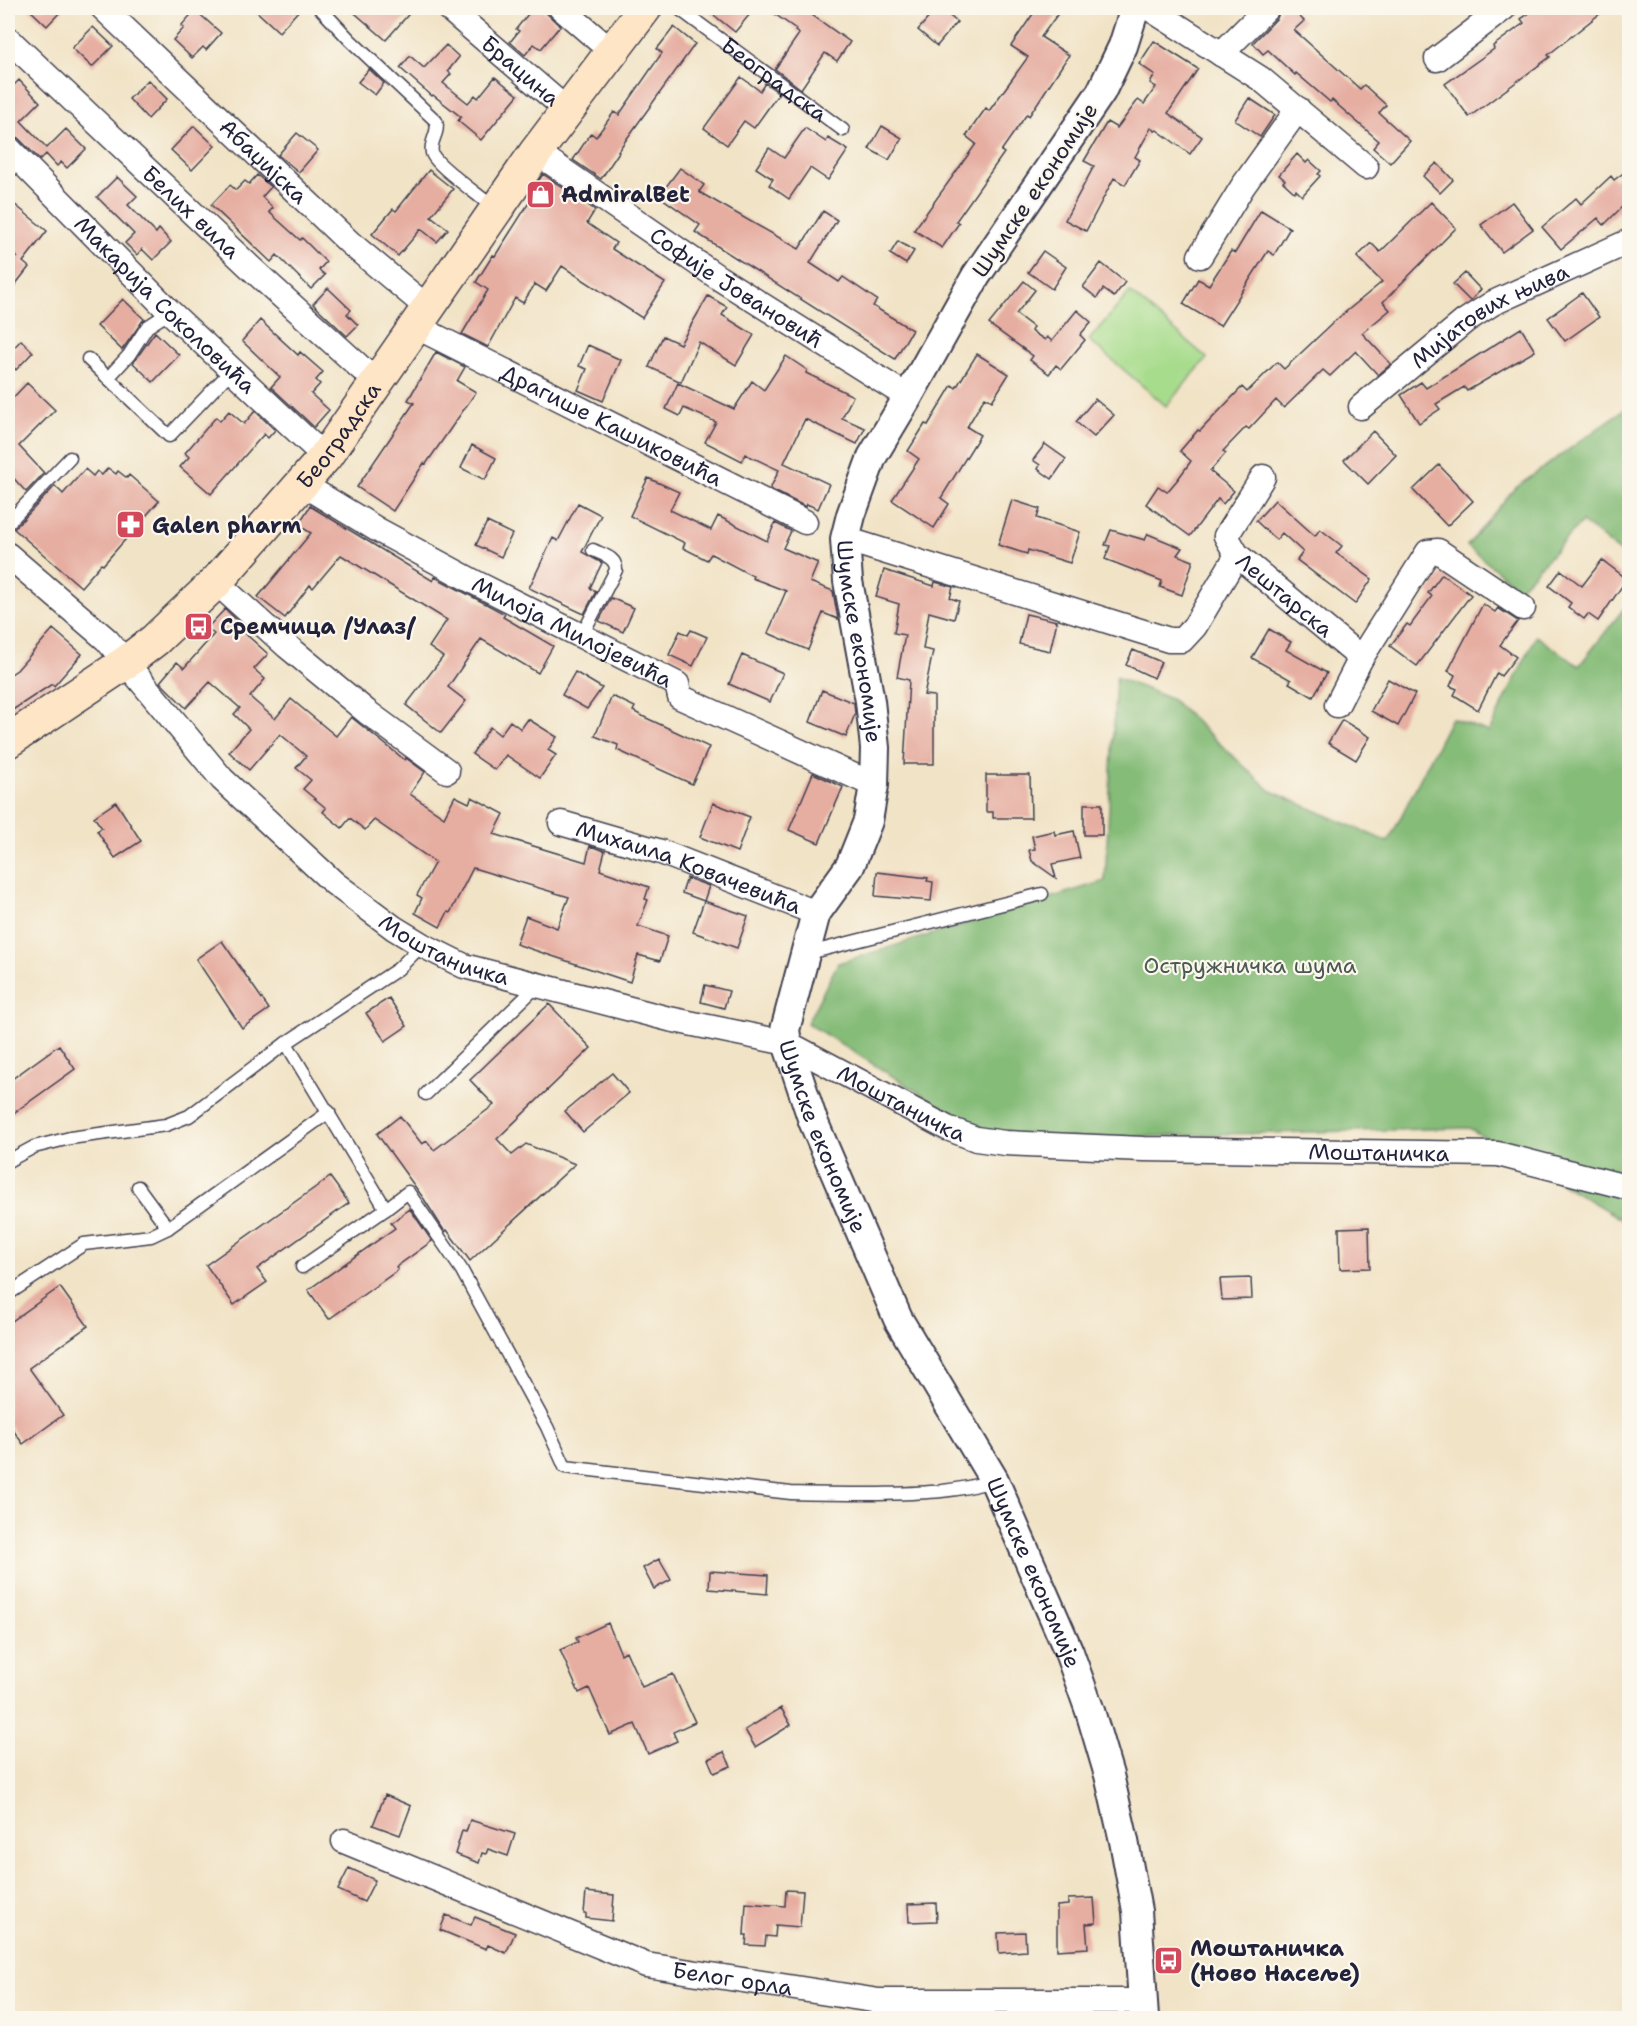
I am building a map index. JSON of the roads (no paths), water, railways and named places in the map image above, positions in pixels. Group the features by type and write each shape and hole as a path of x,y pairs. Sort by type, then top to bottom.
{"main road":[{"name":"Београдска","path":"8,741 125,663 164,632 216,582 325,458 536,152 645,8"}],"street":[{"name":"Абаџијска","path":"103,8 350,243 423,318"},
{"name":"Брацина","path":"448,8 567,110"},
{"path":"561,8 611,51"},
{"name":"Шумске економије","path":"1136,8 1123,46 1101,92 976,276 872,457 851,514 845,539 848,581 870,701 875,748 874,784 868,821 850,866 816,913 785,1030 787,1043 813,1121 898,1319 994,1480 1069,1652 1109,1775 1124,1841 1137,1911 1144,2010"},
{"path":"1149,8 1261,80 1366,167"},
{"path":"1221,54 1267,8"},
{"path":"1437,59 1503,8"},
{"name":"Белих вила","path":"8,39 252,269 378,382"},
{"path":"1200,256 1243,186 1298,109"},
{"name":"Макарија Соколовића","path":"8,148 170,312 325,458"},
{"name":"Софије Јовановић","path":"536,152 719,278 908,397"},
{"name":"Мијатових њива","path":"1361,407 1465,321 1493,303 1629,241"},
{"name":"Драгише Кашиковића","path":"423,318 805,522"},
{"path":"1237,555 1226,536 1263,477"},
{"name":"Милоја Милојевића","path":"302,484 378,530 466,578 677,684 680,697 874,784"},
{"name":"Лештарска","path":"845,539 1169,640 1182,640 1195,626 1237,555 1361,658"},
{"path":"1337,705 1361,658 1428,552 1438,550 1522,608"},
{"name":"Моштаничка","path":"8,555 107,640 222,779 334,883 394,928 464,966 669,1019 787,1043 947,1128 976,1139 1005,1143 1143,1149 1498,1154 1629,1188"},
{"path":"216,582 367,712 447,771"},
{"name":"Михаила Ковачевића","path":"561,823 662,852 816,913"},
{"name":"Белог орла","path":"344,1840 646,1965 879,2001 1144,2010"}],"lane":[{"path":"320,8 350,40 436,121 437,130 431,151 435,160 497,211"},
{"name":"Београдска","path":"678,8 843,130"},
{"path":"108,378 129,355 147,327 170,312"},
{"path":"88,359 169,436 231,371"},
{"path":"8,523 70,458"},
{"path":"582,635 616,570 613,560 593,550"},
{"path":"804,955 1042,894"},
{"path":"8,1161 34,1147 70,1138 166,1125 189,1116 286,1043 398,969 422,945"},
{"path":"426,1094 538,985"},
{"path":"286,1043 386,1209"},
{"path":"8,1294 84,1244 151,1236 168,1228 329,1112"},
{"path":"138,1187 168,1228"},
{"path":"302,1267 408,1192 461,1269 547,1427 565,1467 791,1493 820,1494 940,1492 960,1490 994,1480"}],"place":[{"name":"AdmiralBet","path":"540,194"},
{"name":"Galen pharm","path":"131,525"},
{"name":"Сремчица /Улаз/","path":"199,626"},
{"name":"Моштаничка (Ново Насеље)","path":"1169,1961"}],"park label":[{"name":"Остружничка шума","path":"1250,965"}]}
